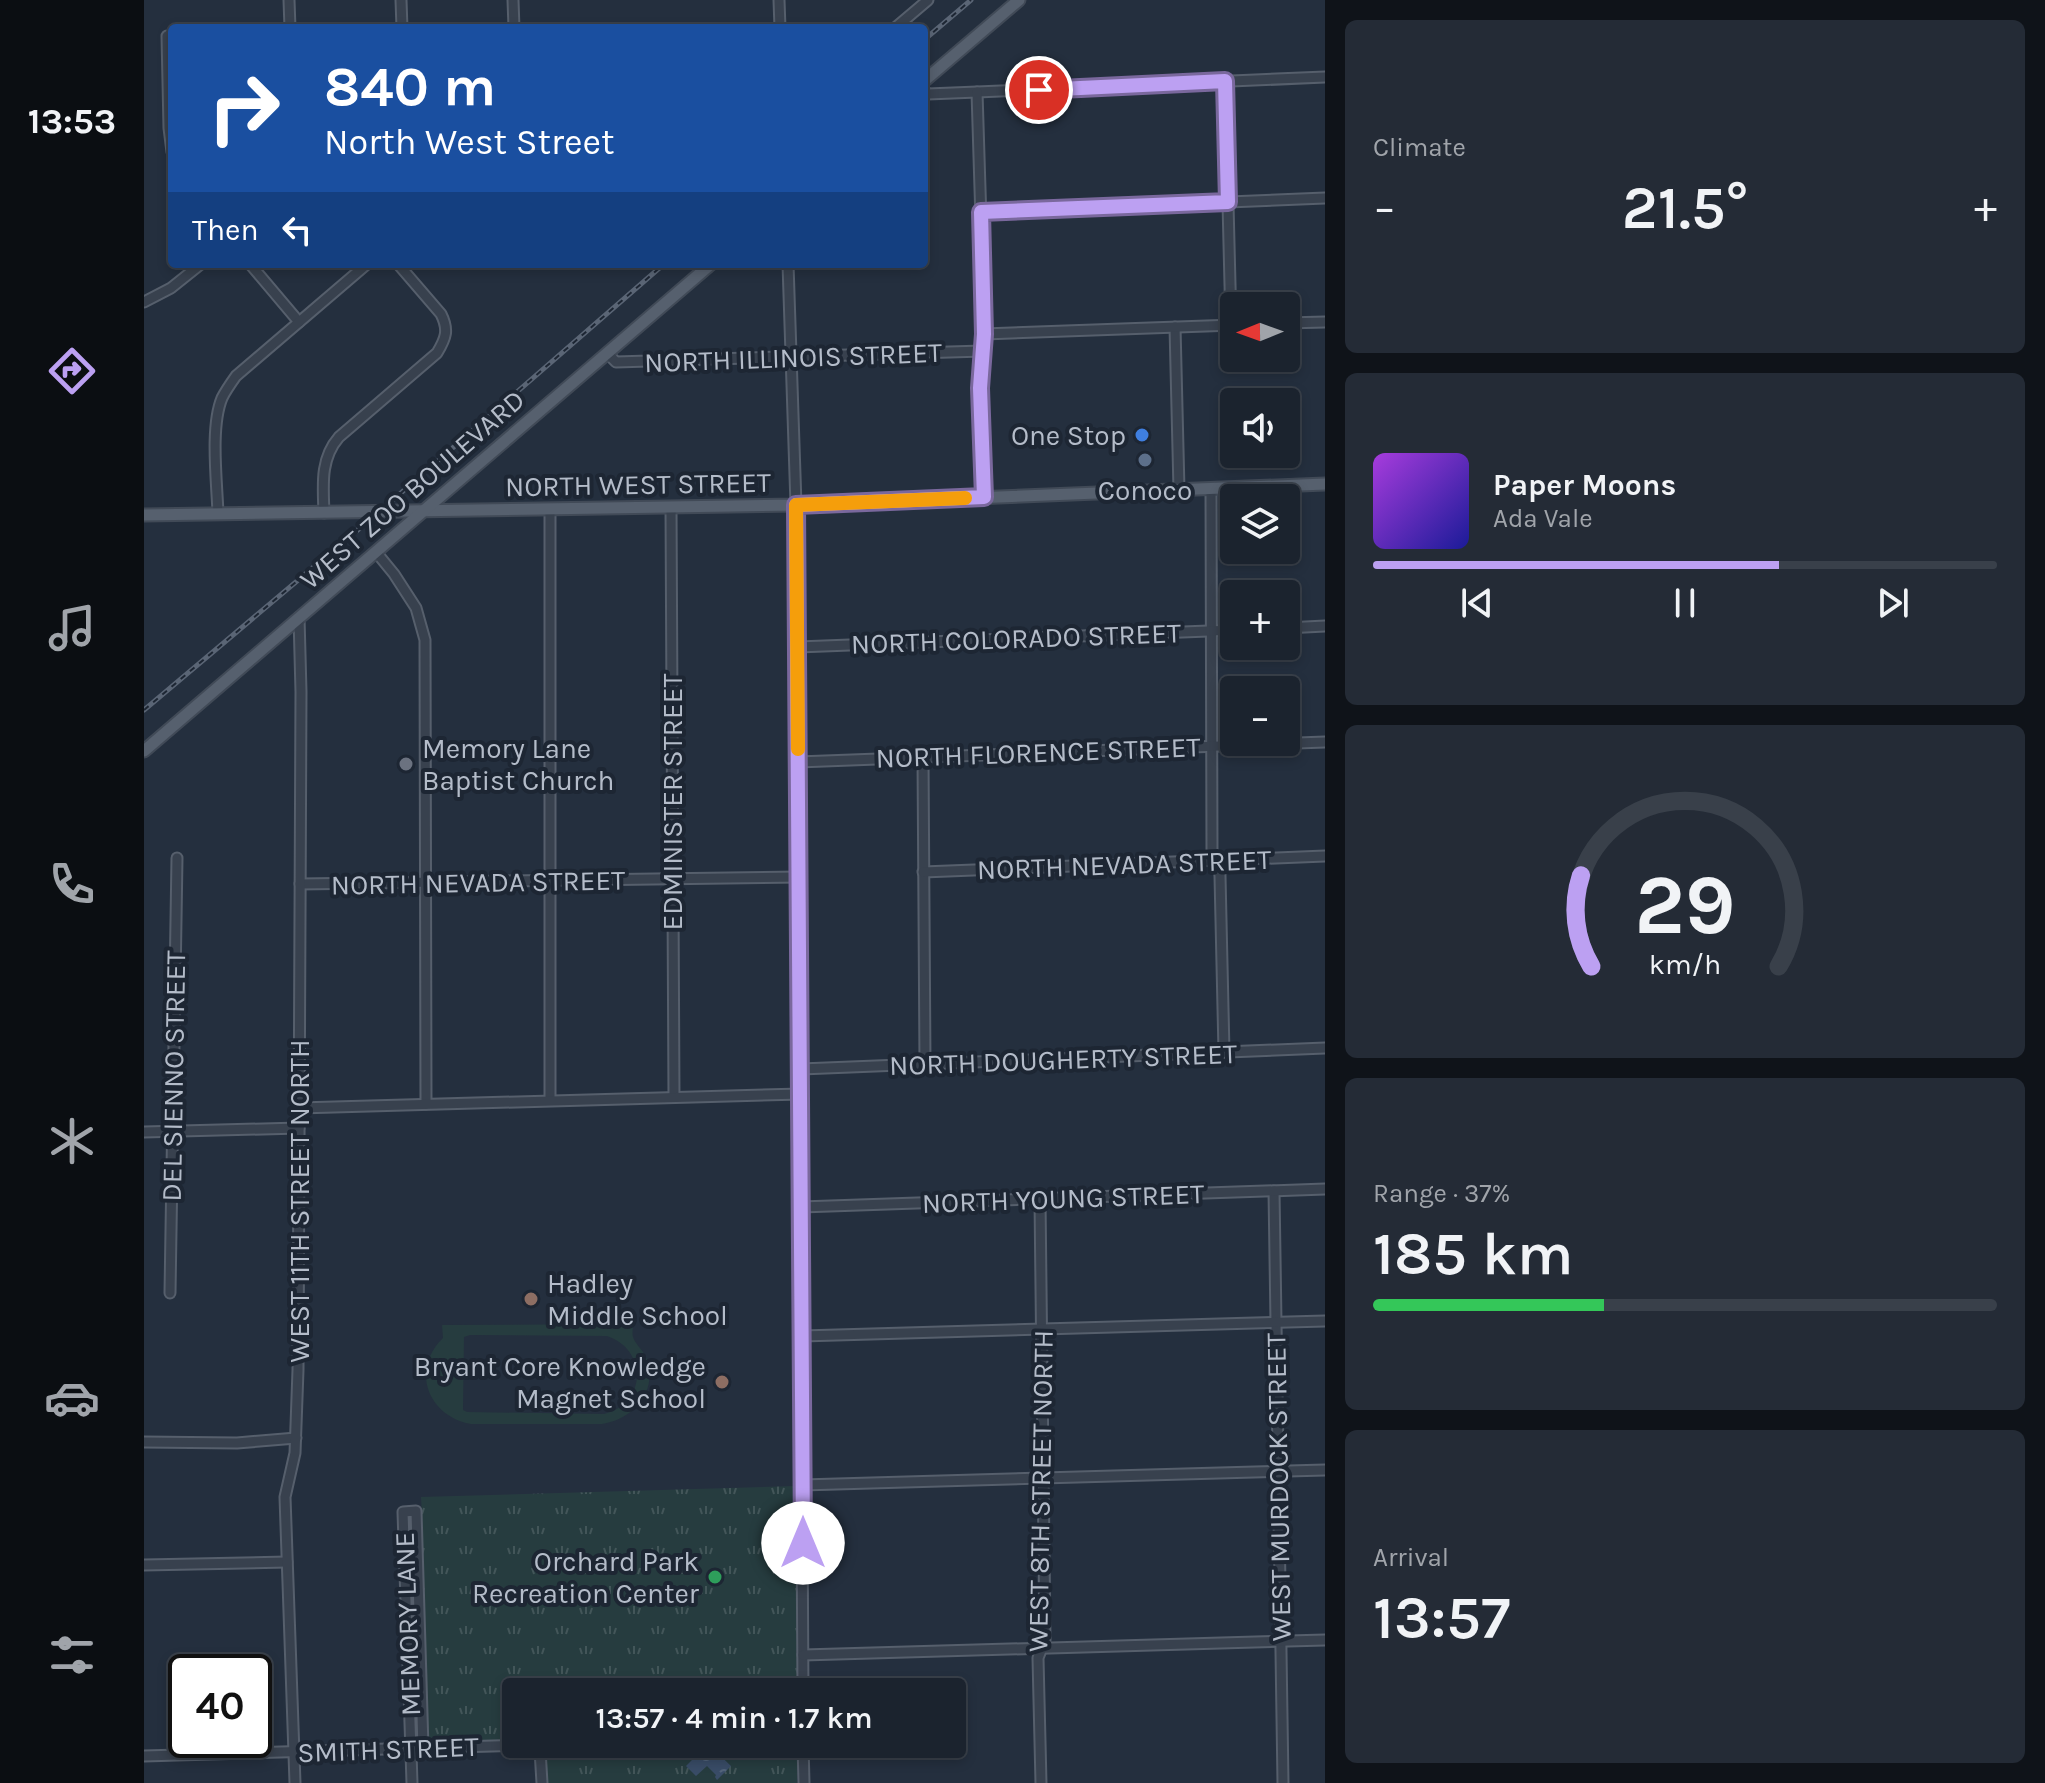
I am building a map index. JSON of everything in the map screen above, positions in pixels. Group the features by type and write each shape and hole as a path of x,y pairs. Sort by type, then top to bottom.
{"main road":[{"path":"928,78 1019,0"},
{"name":"WEST ZOO BOULEVARD","path":"144,751 706,268"},
{"name":"NORTH WEST STREET","path":"144,515 796,505 1325,484"}],"street":[{"path":"289,0 290,24"},
{"path":"401,0 402,24"},
{"path":"513,0 514,24"},
{"path":"779,0 780,24"},
{"path":"900,24 928,0"},
{"path":"167,36 168,82"},
{"path":"928,94 1325,77"},
{"path":"1225,81 1231,292"},
{"path":"977,92 984,334 980,388 984,497"},
{"path":"981,212 1325,198"},
{"path":"144,302 171,288 196,268"},
{"path":"253,268 299,322"},
{"path":"218,514 216,439 221,401 236,376 362,268"},
{"path":"324,513 324,469 331,447 437,353 445,341 446,323 441,314 401,268"},
{"path":"788,268 798,647 803,1678"},
{"path":"1300,323 1325,322"},
{"path":"984,334 1220,325"},
{"path":"1175,327 1179,490"},
{"name":"NORTH ILLINOIS STREET","path":"607,353 616,362 983,351"},
{"path":"1211,489 1212,850 1220,876 1224,1052"},
{"name":"EDMINISTER STREET","path":"671,507 674,1097"},
{"path":"550,509 550,1100"},
{"path":"376,552 416,608 425,640 426,1104"},
{"name":"WEST 11TH STREET NORTH","path":"295,1783 285,1497 295,1453 298,1370 299,617"},
{"path":"1300,627 1325,626"},
{"name":"NORTH COLORADO STREET","path":"798,647 1220,631"},
{"name":"NORTH FLORENCE STREET","path":"798,762 1325,742"},
{"path":"923,757 925,1064"},
{"name":"NORTH NEVADA STREET","path":"923,872 1325,856"},
{"name":"DEL SIENNO STREET","path":"170,1293 177,858"},
{"name":"NORTH NEVADA STREET","path":"300,884 799,877"},
{"name":"NORTH DOUGHERTY STREET","path":"801,1069 1325,1048"},
{"path":"299,1108 801,1094"},
{"path":"144,1132 299,1128"},
{"name":"NORTH YOUNG STREET","path":"801,1207 1325,1189"},
{"name":"WEST MURDOCK STREET","path":"1274,1191 1283,1783"},
{"name":"WEST 8TH STREET NORTH","path":"1040,1199 1045,1640 1038,1658 1041,1783"},
{"path":"802,1336 1325,1321"},
{"path":"144,1442 237,1443 296,1438"},
{"path":"802,1485 1325,1470"},
{"name":"MEMORY LANE","path":"412,1783 403,1512 416,1511 423,1748"},
{"path":"144,1565 287,1562"},
{"path":"803,1655 1325,1640"},
{"name":"SMITH STREET","path":"144,1756 528,1745 537,1747 541,1753 542,1783"},
{"path":"803,1758 804,1783"}],"green space":[{"path":"633,1324 633,1337 647,1359 649,1382 646,1393 633,1410 602,1424 471,1424 456,1419 435,1402 428,1390 426,1377 427,1364 443,1338 442,1325","holes":["607,1336 630,1353 637,1376 635,1388 618,1408 604,1414 463,1410 464,1337"]},
{"path":"796,1486 797,1678 502,1678 502,1741 433,1743 428,1740 419,1523 421,1497"},
{"path":"546,1758 797,1758 797,1783 547,1783"}],"water":[{"path":"694,1758 723,1758 731,1766 717,1780 707,1766 696,1776 686,1766"}],"railway":[{"path":"928,37 971,0"},
{"path":"144,710 379,512 659,268"}],"slow traffic":[{"path":"798,749 796,505 965,498"}],"place":[{"name":"One Stop","path":"1142,435"},
{"name":"Conoco","path":"1145,460"},
{"name":"Memory Lane Baptist Church","path":"406,764"},
{"name":"Hadley Middle School","path":"531,1299"},
{"name":"Bryant Core Knowledge Magnet School","path":"722,1382"},
{"name":"Orchard Park Recreation Center","path":"715,1577"}],"route":[{"path":"803,1543 796,505 984,497 980,388 984,334 981,212 1228,202 1225,81 1039,90"}]}
